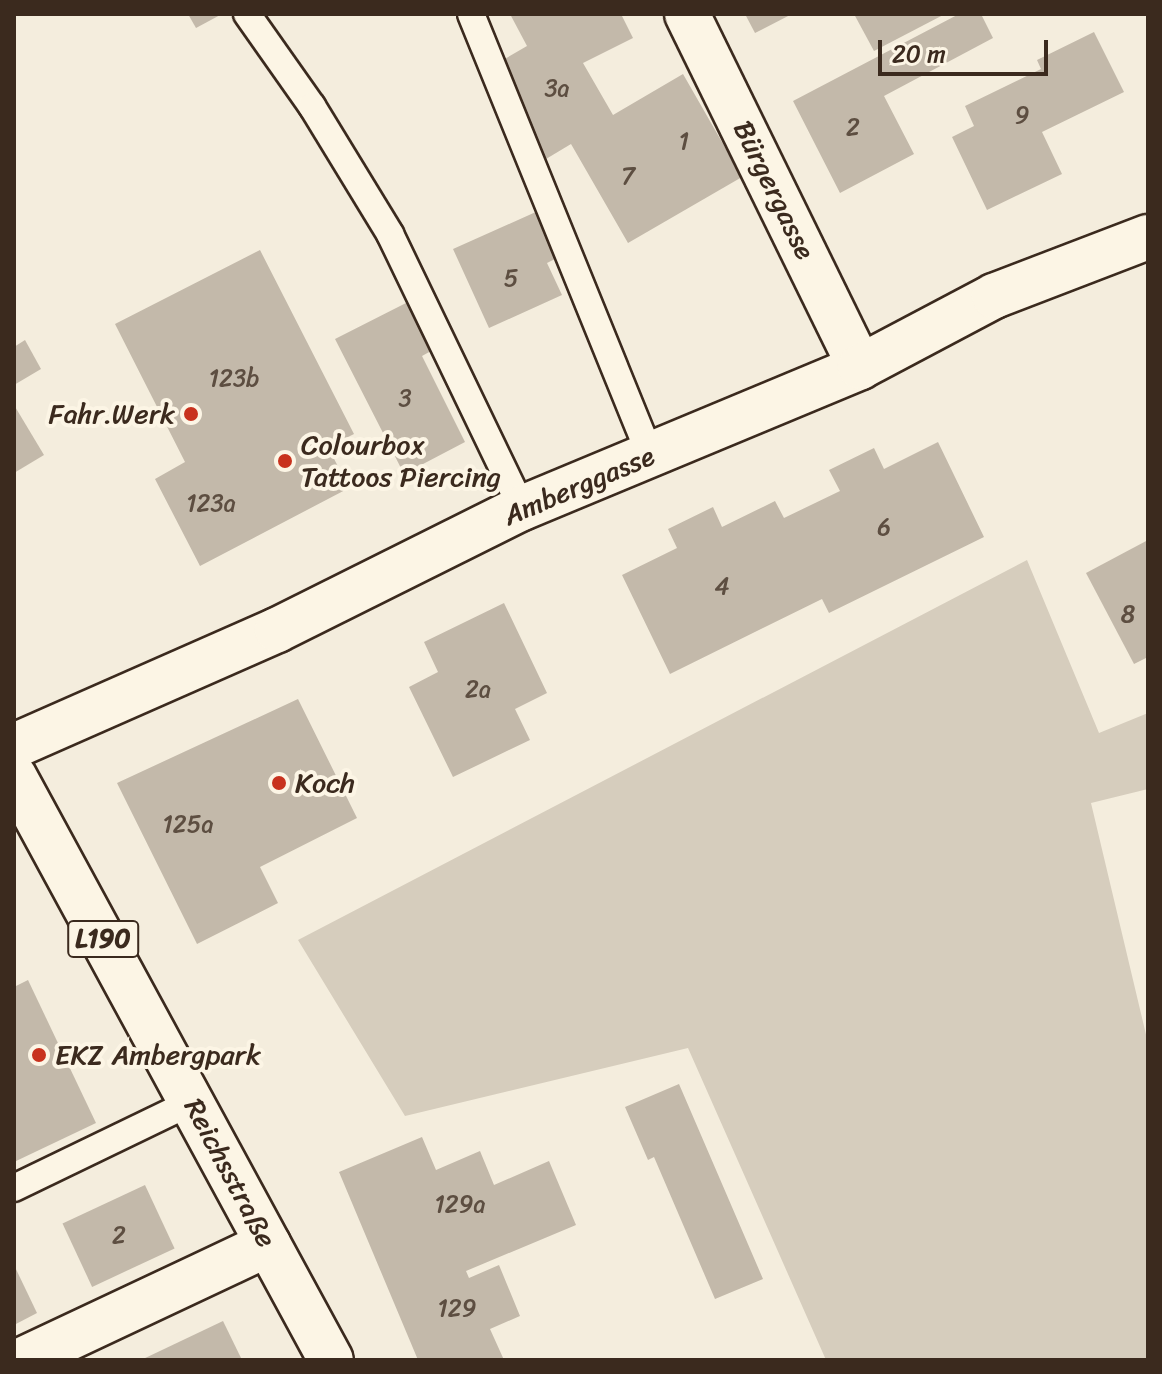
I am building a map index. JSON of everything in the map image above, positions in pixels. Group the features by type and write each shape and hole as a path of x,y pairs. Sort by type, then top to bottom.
{"street":[{"name":"Bürgergasse","path":"687,14 860,367"},
{"name":"Amberggasse","path":"14,746 277,630 522,508 860,367 994,296 1148,237"},
{"name":"Reichsstraße","path":"14,776 331,1360"},
{"path":"22,1360 268,1244"}],"lane":[{"path":"247,14 312,106 390,234 522,508"},
{"path":"471,14 650,454"},
{"path":"14,1188 192,1102"}],"shaded area":[{"path":"1027,560 1099,733 1148,713 1148,789 1091,803 1148,1043 1148,1360 826,1360 688,1048 405,1116 298,940"}],"building":[{"path":"188,14 222,14 196,28"},
{"path":"510,14 621,14 633,38 583,63 613,115 683,74 742,177 628,243 571,144 546,159 503,60 527,46"},
{"path":"745,14 792,14 755,33"},
{"path":"854,14 945,14 874,51"},
{"path":"959,14 981,14 993,38 884,96 914,154 840,193 793,101"},
{"path":"1094,32 1124,92 1042,132 1062,174 987,210 952,137 974,126 965,106 1041,69 1037,60"},
{"path":"538,211 559,257 547,263 562,295 489,328 453,249"},
{"path":"260,250 354,434 328,447 349,488 200,566 155,479 185,462 115,324"},
{"path":"406,303 431,351 422,356 465,442 404,474 335,339"},
{"path":"25,340 41,369 14,385 14,347"},
{"path":"14,405 44,455 14,473"},
{"path":"938,442 984,537 829,613 822,599 670,674 622,575 677,548 668,529 713,507 722,527 775,501 784,518 840,491 829,470 874,448 884,469"},
{"path":"1148,540 1148,657 1134,664 1086,573"},
{"path":"504,603 547,693 515,709 530,740 453,777 409,687 438,672 424,642"},
{"path":"298,699 357,818 260,867 278,903 197,944 117,783"},
{"name":"EKZ Ambergpark","path":"28,980 96,1123 14,1162 14,987"},
{"path":"679,1084 763,1279 715,1299 654,1157 648,1160 625,1107"},
{"path":"422,1137 436,1170 480,1151 494,1185 549,1161 576,1225 466,1271 469,1278 499,1265 520,1316 490,1329 504,1360 418,1360 339,1172"},
{"path":"145,1185 175,1248 92,1287 63,1223"},
{"path":"14,1265 37,1313 14,1325"},
{"path":"223,1321 242,1360 141,1360"}],"place":[{"name":"Fahr.Werk","path":"191,414"},
{"name":"Colourbox Tattoos Piercing","path":"285,461"},
{"name":"Koch","path":"279,783"},
{"name":"EKZ Ambergpark","path":"39,1055"}]}
